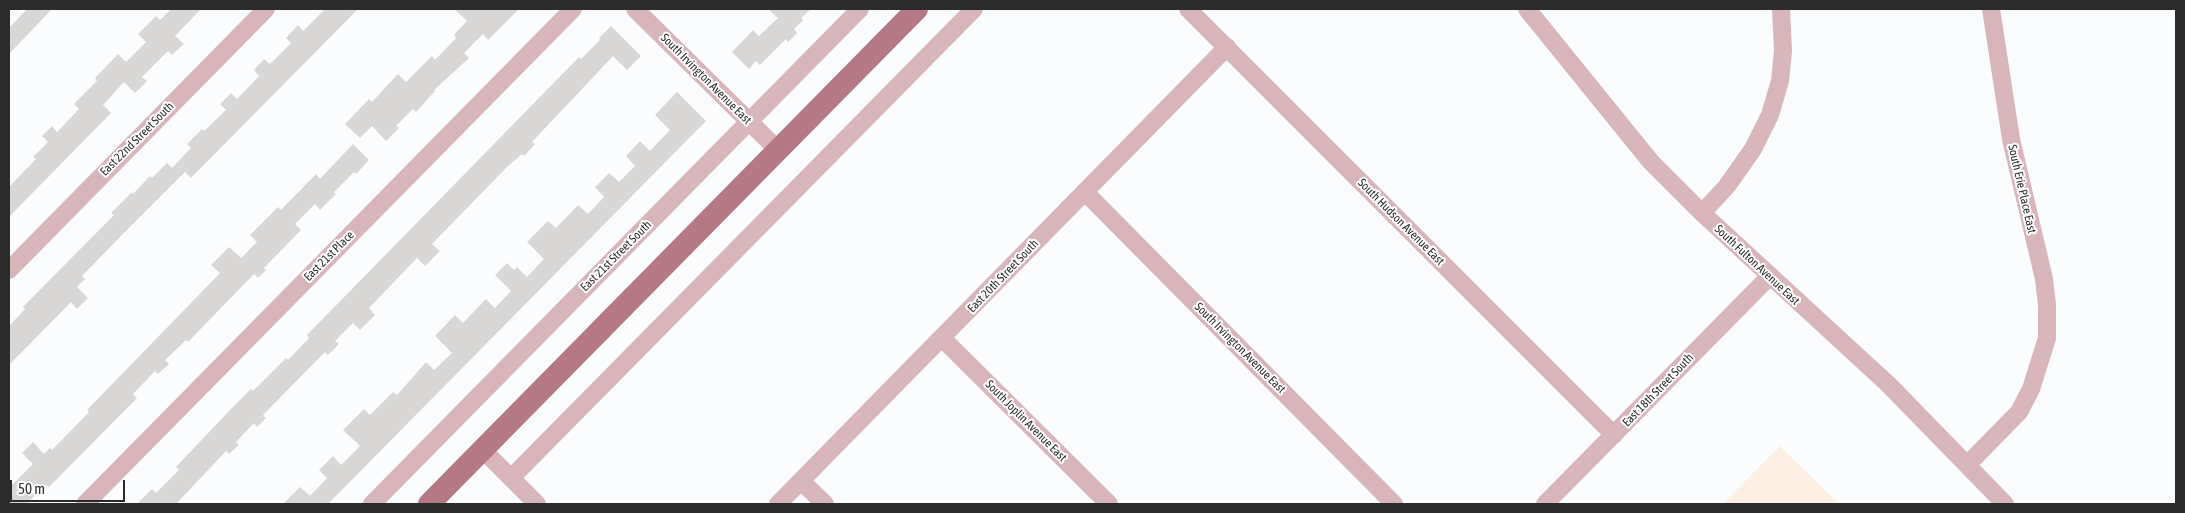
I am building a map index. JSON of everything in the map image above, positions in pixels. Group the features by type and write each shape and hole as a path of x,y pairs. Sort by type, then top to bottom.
{"main road":[{"path":"429,504 917,9"}],"street":[{"name":"East 22nd Street South","path":"9,270 266,9"},
{"name":"East 21st Place","path":"85,504 573,9"},
{"name":"South Irvington Avenue East","path":"635,9 778,150"},
{"name":"East 21st Street South","path":"372,504 860,9"},
{"path":"511,478 974,9"},
{"name":"South Hudson Avenue East","path":"1188,9 1614,435"},
{"name":"South Fulton Avenue East","path":"1527,9 1651,162 1702,213 1889,385 2005,504"},
{"path":"1702,213 1727,186 1753,149 1770,115 1780,81 1783,50 1781,9"},
{"name":"South Erie Place East","path":"1967,464 2020,412 2038,369 2047,338 2045,288 2011,139 1991,9"},
{"name":"East 20th Street South","path":"778,504 1227,48"},
{"name":"South Irvington Avenue East","path":"1085,192 1394,504"},
{"name":"East 18th Street South","path":"1545,504 1770,276"},
{"name":"South Joplin Avenue East","path":"942,338 1109,504"},
{"path":"483,450 537,504"},
{"path":"801,481 825,504"}],"shaded area":[{"path":"1780,446 1839,504 1723,504"}],"building":[{"path":"27,9 52,9 9,54 9,28"},
{"path":"171,9 201,9 175,36 184,44 172,55 168,51 142,77 147,81 135,93 124,82 103,105 111,113 9,217 9,187 36,159 33,157 48,142 42,136 52,126 57,132 79,109 74,104 97,81 95,78 118,54 126,62 146,42 138,34 156,16 160,20"},
{"path":"325,9 358,9 191,178 185,172 114,243 82,276 85,279 77,287 88,298 77,309 71,302 9,365 9,326 25,309 23,307 114,215 111,213 132,192 133,194 150,176 152,178 167,163 172,168 191,148 187,144 226,110 220,104 231,93 237,99 259,76 254,70 264,59 270,64 291,43 286,38 298,25 303,31"},
{"path":"454,9 519,9 488,40 483,34 464,53 469,58 434,90 416,112 413,109 396,126 399,128 386,141 372,126 360,138 345,124 369,99 372,102 398,74 406,82 432,56 435,60 456,38 454,35 467,21"},
{"path":"768,9 811,9 801,18 803,20 794,29 797,33 788,42 786,39 760,65 756,61 749,69 732,52 753,30 759,36 778,18"},
{"path":"611,26 641,56 627,70 613,56 532,142 535,144 524,156 522,154 507,167 432,244 440,251 425,266 417,258 369,308 375,315 360,330 353,323 335,341 339,344 328,355 325,352 263,415 266,418 257,427 254,423 236,442 239,445 229,454 226,451 176,504 137,504 152,489 156,493 179,470 176,467 230,410 251,389 253,391 286,358 288,360 309,338 307,335 579,57 581,59 600,40 599,38"},
{"path":"677,92 706,121 328,504 283,504 300,487 310,496 327,478 319,470 333,456 341,465 360,446 343,430 364,409 370,415 393,392 397,395 426,362 434,370 452,353 435,336 455,315 463,323 486,299 495,308 511,291 495,275 507,263 514,270 517,267 527,277 544,259 527,242 548,221 556,228 578,205 588,214 604,197 595,187 609,173 619,182 635,166 626,156 640,141 650,151 670,130 655,115"},
{"path":"353,144 369,160 356,174 354,172 334,192 336,194 320,210 315,204 295,224 301,230 264,268 266,270 258,278 254,274 188,342 186,340 165,360 169,364 158,374 155,371 133,394 137,398 49,487 46,485 26,504 9,504 9,488 33,464 22,453 33,442 44,454 50,448 52,450 89,412 87,410 220,273 211,265 229,247 241,258 257,242 250,235 278,207 281,210 316,174 320,179"}]}
